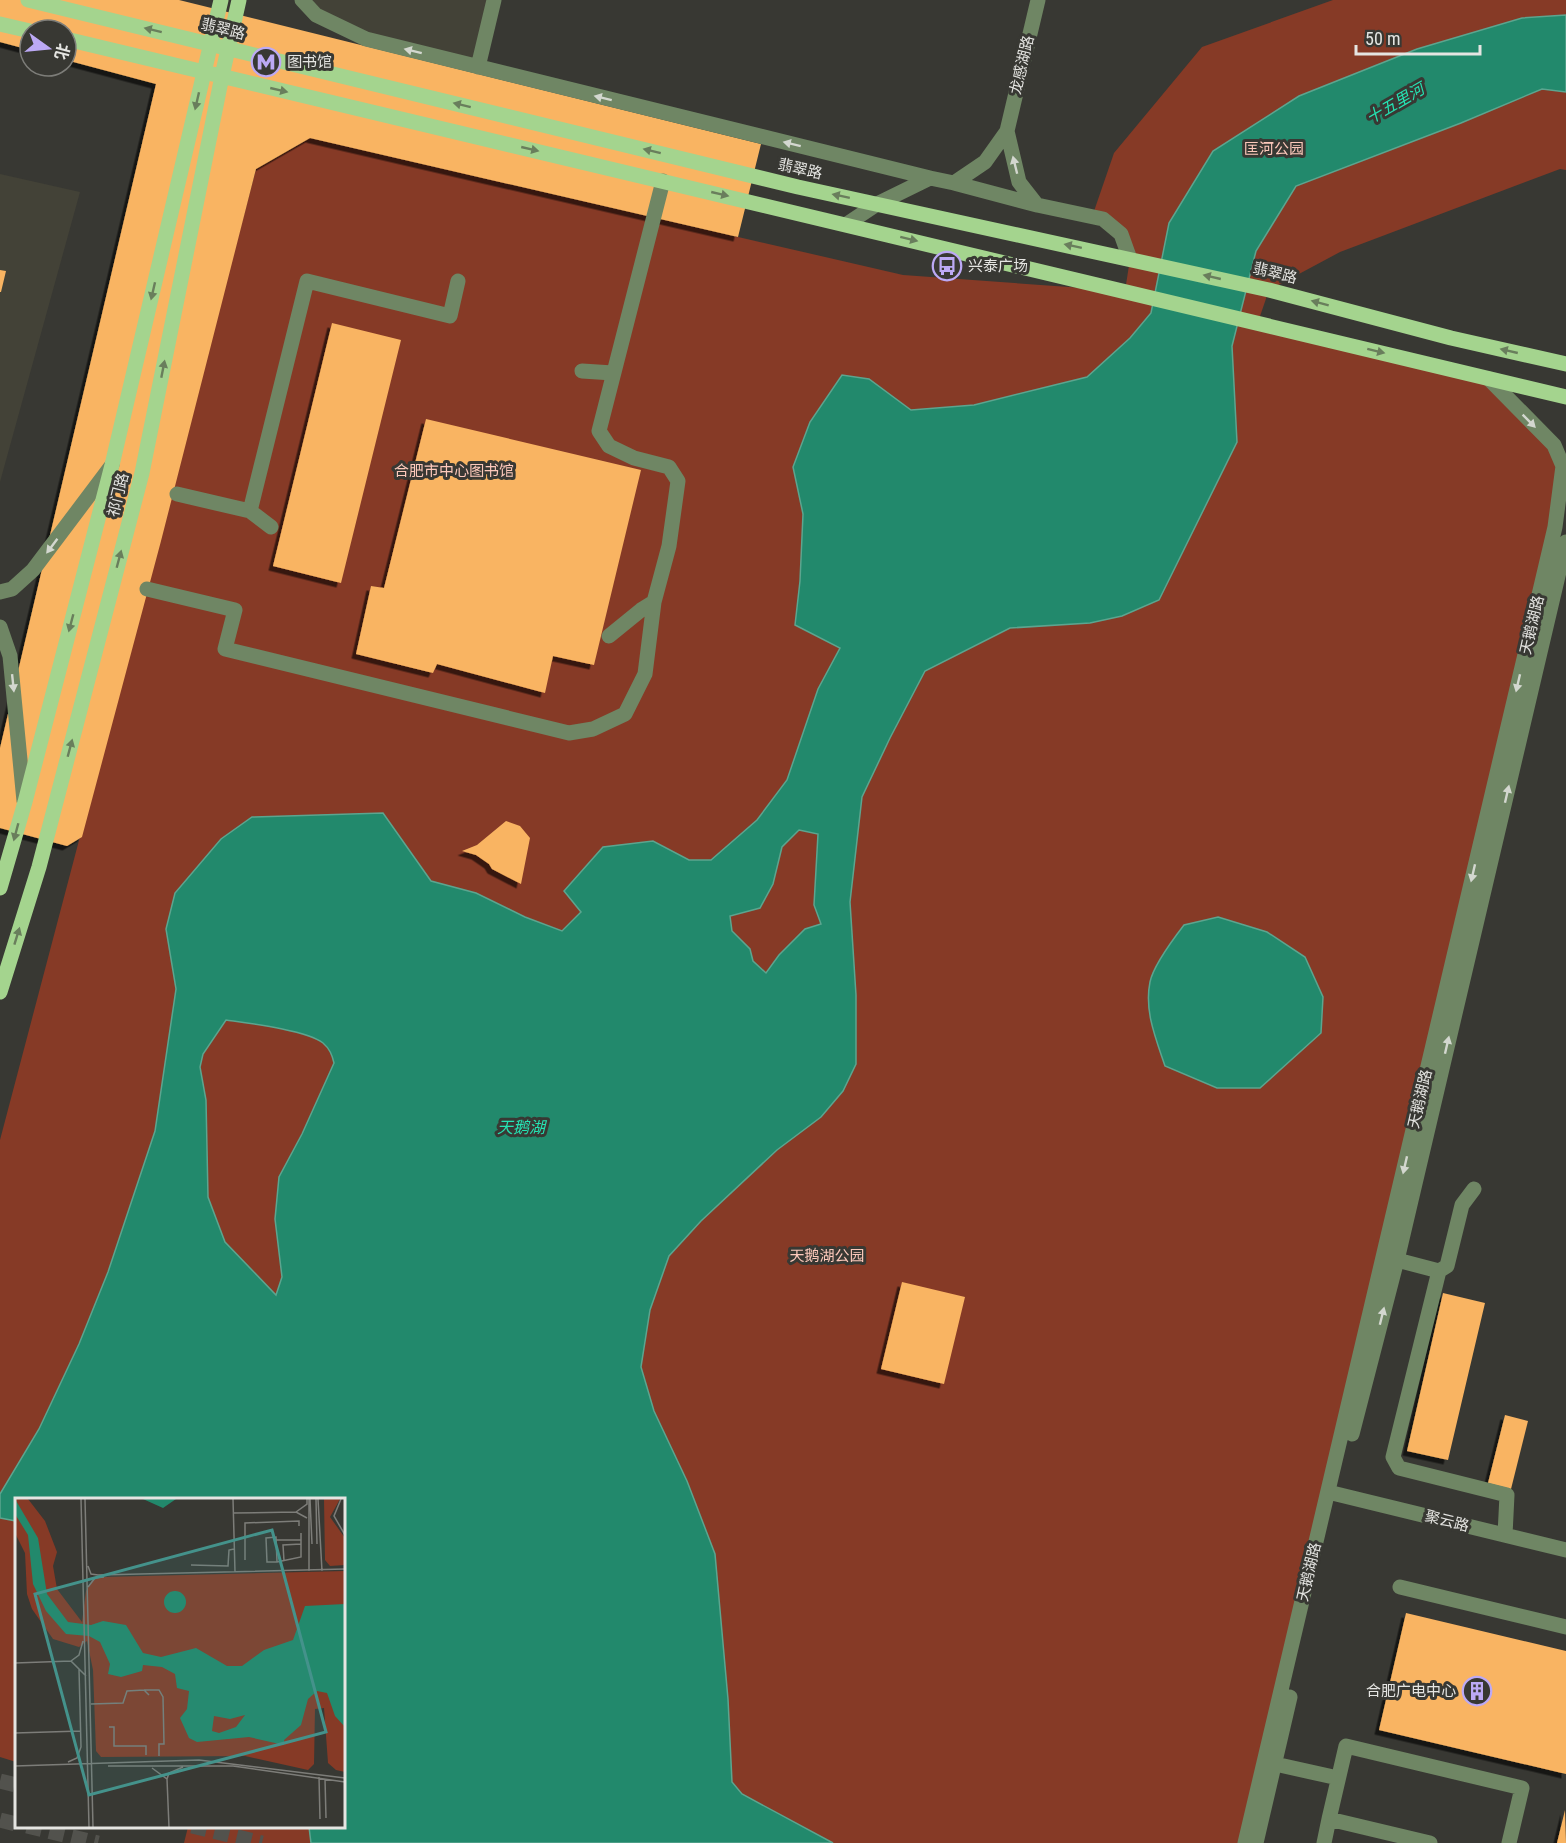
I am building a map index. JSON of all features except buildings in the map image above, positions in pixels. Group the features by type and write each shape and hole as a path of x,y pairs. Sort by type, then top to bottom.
{"main road":[{"name":"翡翠路","path":"28,0 798,187 1269,290 1451,338 1566,364"},
{"name":"祁门路","path":"0,888 112,465 221,0"},
{"name":"祁门路","path":"0,992 39,867 142,473 239,0"},
{"path":"0,24 18,28"},
{"path":"78,42 1566,397"}],"street":[{"path":"302,0 316,15 366,39 1037,205 1103,219 1121,234 1130,259"},
{"path":"478,67 494,0"},
{"name":"龙感湖路","path":"1006,131 1038,0"},
{"path":"954,183 985,162 1006,131"},
{"path":"1006,131 1019,182 1037,205"},
{"path":"847,224 877,204 930,178"},
{"path":"147,589 235,610 225,649 569,733 592,729 626,714 645,674 654,602 669,546 678,481 669,466 634,458 609,446 599,431 663,181"},
{"path":"250,511 306,281 450,316 458,281"},
{"path":"582,371 613,373"},
{"name":"天鹅湖路","path":"1245,1843 1332,1493 1556,517 1563,466 1554,445 1489,379"},
{"path":"0,592 12,589 33,570 112,465"},
{"path":"177,494 250,511 271,527"},
{"name":"天鹅湖路","path":"1256,1843 1275,1764 1332,1493 1396,1260 1566,542"},
{"path":"609,636 654,602"},
{"path":"0,627 10,656 24,802"},
{"path":"1474,1189 1462,1205 1447,1266 1439,1271 1393,1457 1399,1468 1507,1495 1505,1535"},
{"path":"1396,1260 1439,1271"},
{"name":"聚云路","path":"1332,1493 1566,1550"},
{"path":"1400,1587 1566,1626"},
{"path":"1324,1843 1346,1746 1522,1788 1509,1843"},
{"path":"1275,1764 1338,1778"},
{"path":"1329,1819 1430,1843"}],"shaded area":[{"path":"302,0 494,0 478,67 366,39"},
{"path":"0,174 80,192 0,482"}],"green space":[{"name":"天鹅湖公园","path":"1333,0 1566,0 1566,170 1560,169 1340,252 1269,290 1258,322 1489,379 1563,466 1245,1843 184,1843 188,1828 345,1828 345,1498 15,1498 15,1762 0,1757 0,1140 256,169 310,138 903,275 1125,291 1130,259 1121,234 1092,217 1114,153 1202,47"}],"water":[{"name":"天鹅湖","path":"1566,15 1566,92 1542,89 1461,123 1296,186 1256,251 1232,346 1237,442 1159,600 1122,616 1090,623 1010,628 925,671 862,797 850,902 856,995 856,1064 843,1091 821,1117 777,1150 701,1221 669,1256 650,1310 641,1367 654,1411 687,1481 715,1554 728,1699 732,1782 742,1794 833,1843 311,1843 309,1828 345,1828 345,1498 15,1498 15,1521 0,1518 0,1494 39,1429 79,1344 108,1272 155,1131 176,989 166,929 175,893 221,839 252,817 383,813 431,881 476,893 525,917 562,931 581,912 564,891 603,847 653,841 689,860 711,860 757,820 787,780 818,689 840,648 795,625 800,581 803,514 793,467 810,422 842,375 869,379 911,410 974,405 1087,377 1130,338 1151,313 1169,223 1213,151 1299,96 1417,49 1522,18","holes":["799,830 818,834 814,905 821,924 805,929 779,955 766,973 753,961 750,949 732,931 730,916 760,908 773,884 782,847","226,1020 276,1028 315,1038 327,1048 334,1063 302,1134 279,1177 275,1219 282,1277 276,1295 225,1242 208,1197 206,1100 200,1067 203,1054"]},
{"path":"1218,917 1267,932 1305,957 1323,997 1321,1033 1260,1088 1217,1088 1165,1066 1152,1025 1149,1004 1150,982 1164,953 1184,925"}],"tunnel":[{"path":"0,1781 15,1785"},
{"path":"0,1820 15,1824"},
{"path":"35,1828 98,1843"},
{"path":"200,1828 262,1843"}],"place":[{"name":"图书馆","path":"266,62"},
{"name":"兴泰广场","path":"947,266"},
{"name":"合肥广电中心","path":"1477,1691"}],"water label":[{"name":"十五里河","path":"1395,103"}],"park label":[{"name":"匡河公园","path":"1274,149"},
{"name":"合肥市中心图书馆","path":"454,471"}]}
